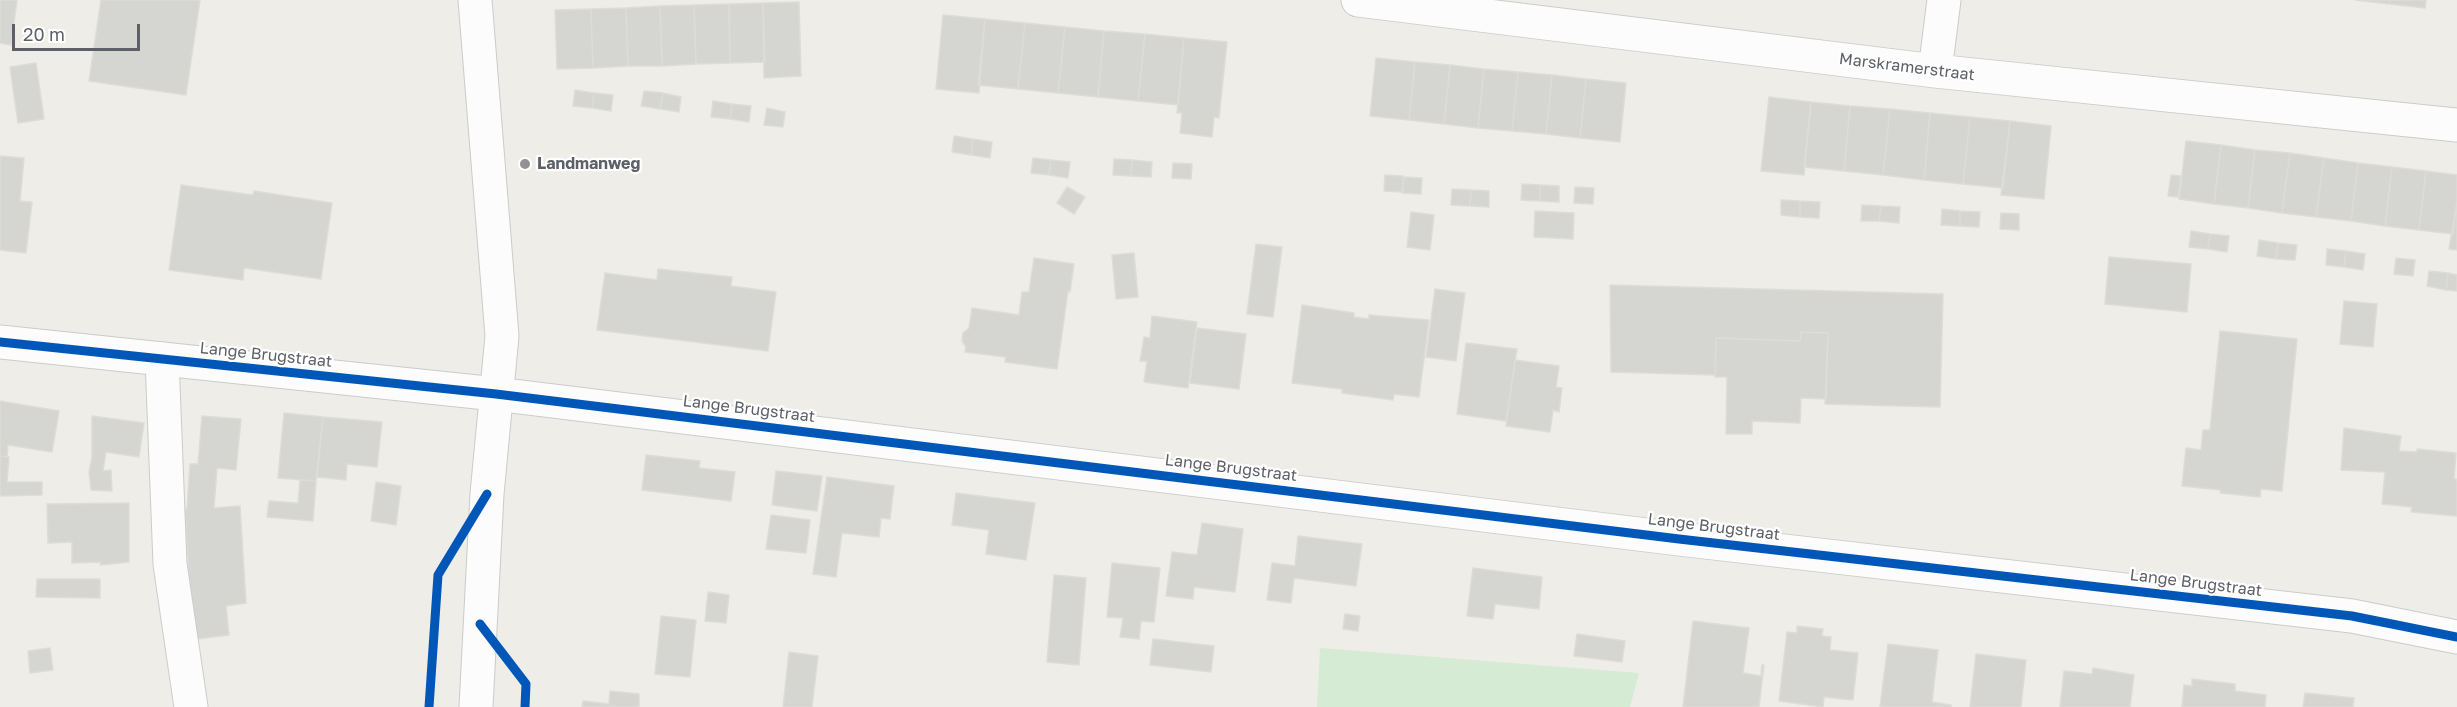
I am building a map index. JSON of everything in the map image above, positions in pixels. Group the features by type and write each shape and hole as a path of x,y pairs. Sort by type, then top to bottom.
{"street":[{"path":"475,0 502,336 487,494 476,707"},
{"name":"Marskramerstraat","path":"1358,0 1935,71 2457,125"},
{"path":"1935,71 1944,0"},
{"name":"Lange Brugstraat","path":"0,342 496,394 1679,539 2352,616 2457,637"},
{"path":"162,359 170,564 192,707"}],"green space":[{"path":"1320,648 1639,673 1630,707 1317,707"}],"building":[{"path":"0,0 17,0 11,45 0,43"},
{"path":"101,0 200,0 186,95 89,81"},
{"path":"2355,0 2390,0 2389,4"},
{"path":"2390,0 2426,0 2425,8 2389,4"},
{"path":"799,2 801,76 764,78 763,3"},
{"path":"763,3 765,62 730,63 729,4"},
{"path":"729,4 730,63 696,64 694,5"},
{"path":"694,5 696,64 662,66 660,6"},
{"path":"660,6 662,66 628,66 626,8"},
{"path":"626,8 628,66 593,68 591,9"},
{"path":"591,9 593,68 557,69 555,10"},
{"path":"943,15 985,19 979,93 936,89"},
{"path":"985,19 1025,23 1018,89 978,85"},
{"path":"1025,23 1065,27 1058,93 1018,89"},
{"path":"1065,27 1104,31 1098,97 1058,93"},
{"path":"1104,31 1145,34 1138,101 1098,97"},
{"path":"1145,34 1184,38 1178,105 1138,101"},
{"path":"1184,38 1227,42 1219,118 1214,117 1212,137 1180,133 1182,113 1177,113"},
{"path":"1376,58 1415,62 1409,120 1370,116"},
{"path":"1415,62 1450,65 1444,124 1409,120"},
{"path":"36,63 44,119 18,123 10,67"},
{"path":"1450,65 1484,69 1478,128 1444,124"},
{"path":"1484,69 1518,72 1512,131 1478,128"},
{"path":"1518,72 1552,75 1546,134 1512,131"},
{"path":"1552,75 1586,79 1580,138 1546,134"},
{"path":"1586,79 1626,83 1620,142 1580,138"},
{"path":"575,90 594,93 592,108 573,106"},
{"path":"644,91 663,93 660,109 641,106"},
{"path":"594,93 613,95 611,111 592,108"},
{"path":"663,93 681,97 679,112 660,109"},
{"path":"1769,97 1811,102 1804,175 1761,171"},
{"path":"713,101 732,104 730,119 711,117"},
{"path":"1811,102 1850,106 1844,171 1804,167"},
{"path":"732,104 751,106 749,122 730,119"},
{"path":"1850,106 1890,109 1883,175 1844,171"},
{"path":"767,108 785,112 783,127 764,125"},
{"path":"1890,109 1930,113 1924,180 1883,175"},
{"path":"1930,113 1970,117 1963,184 1924,180"},
{"path":"1970,117 2010,121 2003,188 1963,184"},
{"path":"2010,121 2051,126 2044,199 2001,195"},
{"path":"954,136 973,139 971,155 952,152"},
{"path":"973,139 992,142 990,158 971,155"},
{"path":"2186,141 2221,145 2214,204 2179,199"},
{"path":"2221,145 2255,150 2248,208 2214,204"},
{"path":"2255,150 2290,153 2282,213 2248,208"},
{"path":"2290,153 2324,158 2316,217 2282,213"},
{"path":"0,156 24,158 20,201 32,202 26,253 0,250"},
{"path":"1033,158 1051,160 1049,175 1031,173"},
{"path":"2324,158 2358,163 2351,221 2316,217"},
{"path":"1114,159 1132,160 1131,176 1113,175"},
{"path":"1051,160 1070,162 1068,178 1049,175"},
{"path":"1132,160 1152,162 1151,177 1131,176"},
{"path":"1173,163 1192,164 1191,179 1172,178"},
{"path":"2358,163 2392,167 2385,226 2351,221"},
{"path":"2392,167 2426,171 2419,230 2385,226"},
{"path":"2426,171 2457,175 2453,234 2419,230"},
{"path":"1385,175 1403,176 1403,192 1384,191"},
{"path":"2171,175 2181,176 2178,197 2168,196"},
{"path":"1404,177 1422,178 1421,194 1402,193"},
{"path":"1522,184 1540,185 1540,201 1521,200"},
{"path":"181,185 253,195 254,191 332,203 321,279 244,268 243,280 169,270"},
{"path":"1540,185 1559,186 1559,202 1540,201"},
{"path":"1067,187 1085,197 1074,214 1057,203"},
{"path":"1575,187 1594,188 1593,204 1574,203"},
{"path":"1452,189 1471,190 1470,206 1451,205"},
{"path":"1471,190 1489,191 1489,207 1470,206"},
{"path":"1781,200 1800,201 1800,217 1781,215"},
{"path":"1800,201 1820,202 1819,218 1800,217"},
{"path":"2457,201 2457,250 2449,249"},
{"path":"1862,205 1881,206 1879,221 1861,221"},
{"path":"1881,206 1900,207 1899,223 1879,221"},
{"path":"1942,209 1960,211 1960,226 1941,225"},
{"path":"1535,211 1574,213 1573,239 1534,237"},
{"path":"1960,211 1980,212 1979,227 1960,226"},
{"path":"1411,212 1434,215 1430,250 1407,247"},
{"path":"2001,213 2019,214 2019,230 2000,229"},
{"path":"2191,231 2210,234 2208,249 2189,247"},
{"path":"2210,234 2229,236 2227,252 2208,249"},
{"path":"2259,240 2278,243 2276,259 2257,256"},
{"path":"2278,243 2297,245 2295,260 2276,259"},
{"path":"1256,244 1282,247 1273,317 1247,314"},
{"path":"2327,249 2346,251 2344,267 2326,265"},
{"path":"2346,251 2365,254 2363,270 2344,267"},
{"path":"1134,253 1138,297 1116,299 1112,255"},
{"path":"2109,257 2191,264 2187,312 2105,304"},
{"path":"1034,258 1074,264 1057,369 1005,362 1006,357 965,352 966,347 962,341 963,333 969,328 972,308 1019,315 1022,292 1029,292"},
{"path":"2396,258 2415,260 2413,276 2394,274"},
{"path":"658,269 732,277 731,286 776,292 768,351 597,330 605,273 657,280"},
{"path":"2429,271 2448,273 2446,290 2427,286"},
{"path":"2448,273 2457,275 2457,291 2446,290"},
{"path":"1610,285 1943,294 1940,407 1825,404 1828,333 1801,332 1800,341 1716,338 1715,375 1611,372"},
{"path":"1435,289 1465,293 1456,361 1426,357"},
{"path":"2344,301 2377,304 2373,347 2340,344"},
{"path":"1302,305 1354,313 1354,317 1369,319 1369,315 1429,320 1419,397 1394,394 1393,400 1342,393 1342,389 1292,383"},
{"path":"1152,316 1197,322 1188,388 1144,382 1147,361 1140,361 1144,337 1150,338"},
{"path":"1197,328 1246,334 1239,389 1190,383"},
{"path":"2220,331 2297,339 2282,491 2261,489 2260,497 2182,486 2186,448 2201,450 2203,430 2210,430"},
{"path":"1801,332 1828,333 1826,399 1801,398 1800,423 1752,421 1752,434 1726,434 1727,377 1715,377 1716,338 1800,341"},
{"path":"1466,343 1517,349 1506,421 1457,414"},
{"path":"1515,360 1559,366 1556,387 1562,388 1559,412 1553,410 1550,432 1506,426"},
{"path":"0,401 59,411 52,452 8,445 7,457 0,456"},
{"path":"284,413 323,417 316,481 278,478"},
{"path":"92,416 144,423 139,457 106,452 103,471 111,470 112,491 91,490 89,472 92,457"},
{"path":"202,416 241,419 236,470 217,468 214,508 240,506 246,603 226,606 229,635 197,639 191,607 185,509 187,509 190,464 198,464"},
{"path":"323,417 382,422 377,467 347,464 346,480 317,477"},
{"path":"2344,428 2401,436 2399,451 2417,452 2417,449 2456,453 2454,479 2457,483 2457,516 2411,512 2412,507 2382,504 2385,472 2341,470"},
{"path":"646,455 700,461 699,468 735,472 731,501 642,490"},
{"path":"0,456 9,457 7,482 42,482 42,495 0,496"},
{"path":"776,471 822,476 817,511 772,505"},
{"path":"827,477 894,486 890,519 881,518 879,537 842,533 836,577 813,574"},
{"path":"300,480 316,481 313,521 267,517 269,501 298,503"},
{"path":"376,482 401,486 396,525 371,521"},
{"path":"956,493 1035,503 1026,560 986,554 989,530 952,525"},
{"path":"129,503 129,562 100,565 101,562 72,563 72,542 48,543 47,504"},
{"path":"771,515 810,520 806,553 766,549"},
{"path":"1202,523 1243,529 1235,592 1194,587 1193,599 1166,596 1172,552 1197,555"},
{"path":"1298,536 1362,544 1356,586 1294,578 1291,603 1267,600 1272,563 1295,566"},
{"path":"1112,563 1160,568 1154,622 1141,621 1139,639 1120,637 1123,618 1107,617"},
{"path":"1473,568 1542,577 1539,609 1495,604 1493,619 1467,616"},
{"path":"1054,575 1086,578 1079,665 1047,662"},
{"path":"37,579 100,579 100,598 36,597"},
{"path":"708,592 729,595 726,623 705,621"},
{"path":"1345,614 1360,616 1358,631 1343,629"},
{"path":"661,616 696,620 690,677 655,674"},
{"path":"1693,621 1749,628 1743,673 1761,676 1762,665 1764,665 1759,707 1683,707"},
{"path":"1797,626 1823,629 1822,636 1831,637 1830,650 1858,653 1853,700 1824,697 1823,707 1779,701 1787,632 1797,633"},
{"path":"1577,634 1625,641 1622,662 1574,656"},
{"path":"1153,639 1214,646 1211,672 1150,665"},
{"path":"1888,644 1938,650 1932,702 1951,705 1951,707 1880,707"},
{"path":"50,648 53,670 30,673 28,651"},
{"path":"789,652 818,656 812,707 783,707"},
{"path":"1976,654 2026,660 2021,707 1970,707"},
{"path":"2093,668 2134,675 2130,707 2060,707 2064,671 2092,674"},
{"path":"2192,679 2235,684 2235,691 2266,695 2265,707 2182,707 2184,685 2192,686"},
{"path":"610,691 639,694 639,707 582,707 583,701 609,704"},
{"path":"2305,693 2354,698 2353,707 2303,707"}],"cycle path":[{"path":"0,342 496,394 1679,539 2352,616 2457,637"},
{"path":"429,707 438,575 487,494"},
{"path":"480,624 526,684 525,707"}],"place":[{"name":"Landmanweg","path":"525,164"}]}
